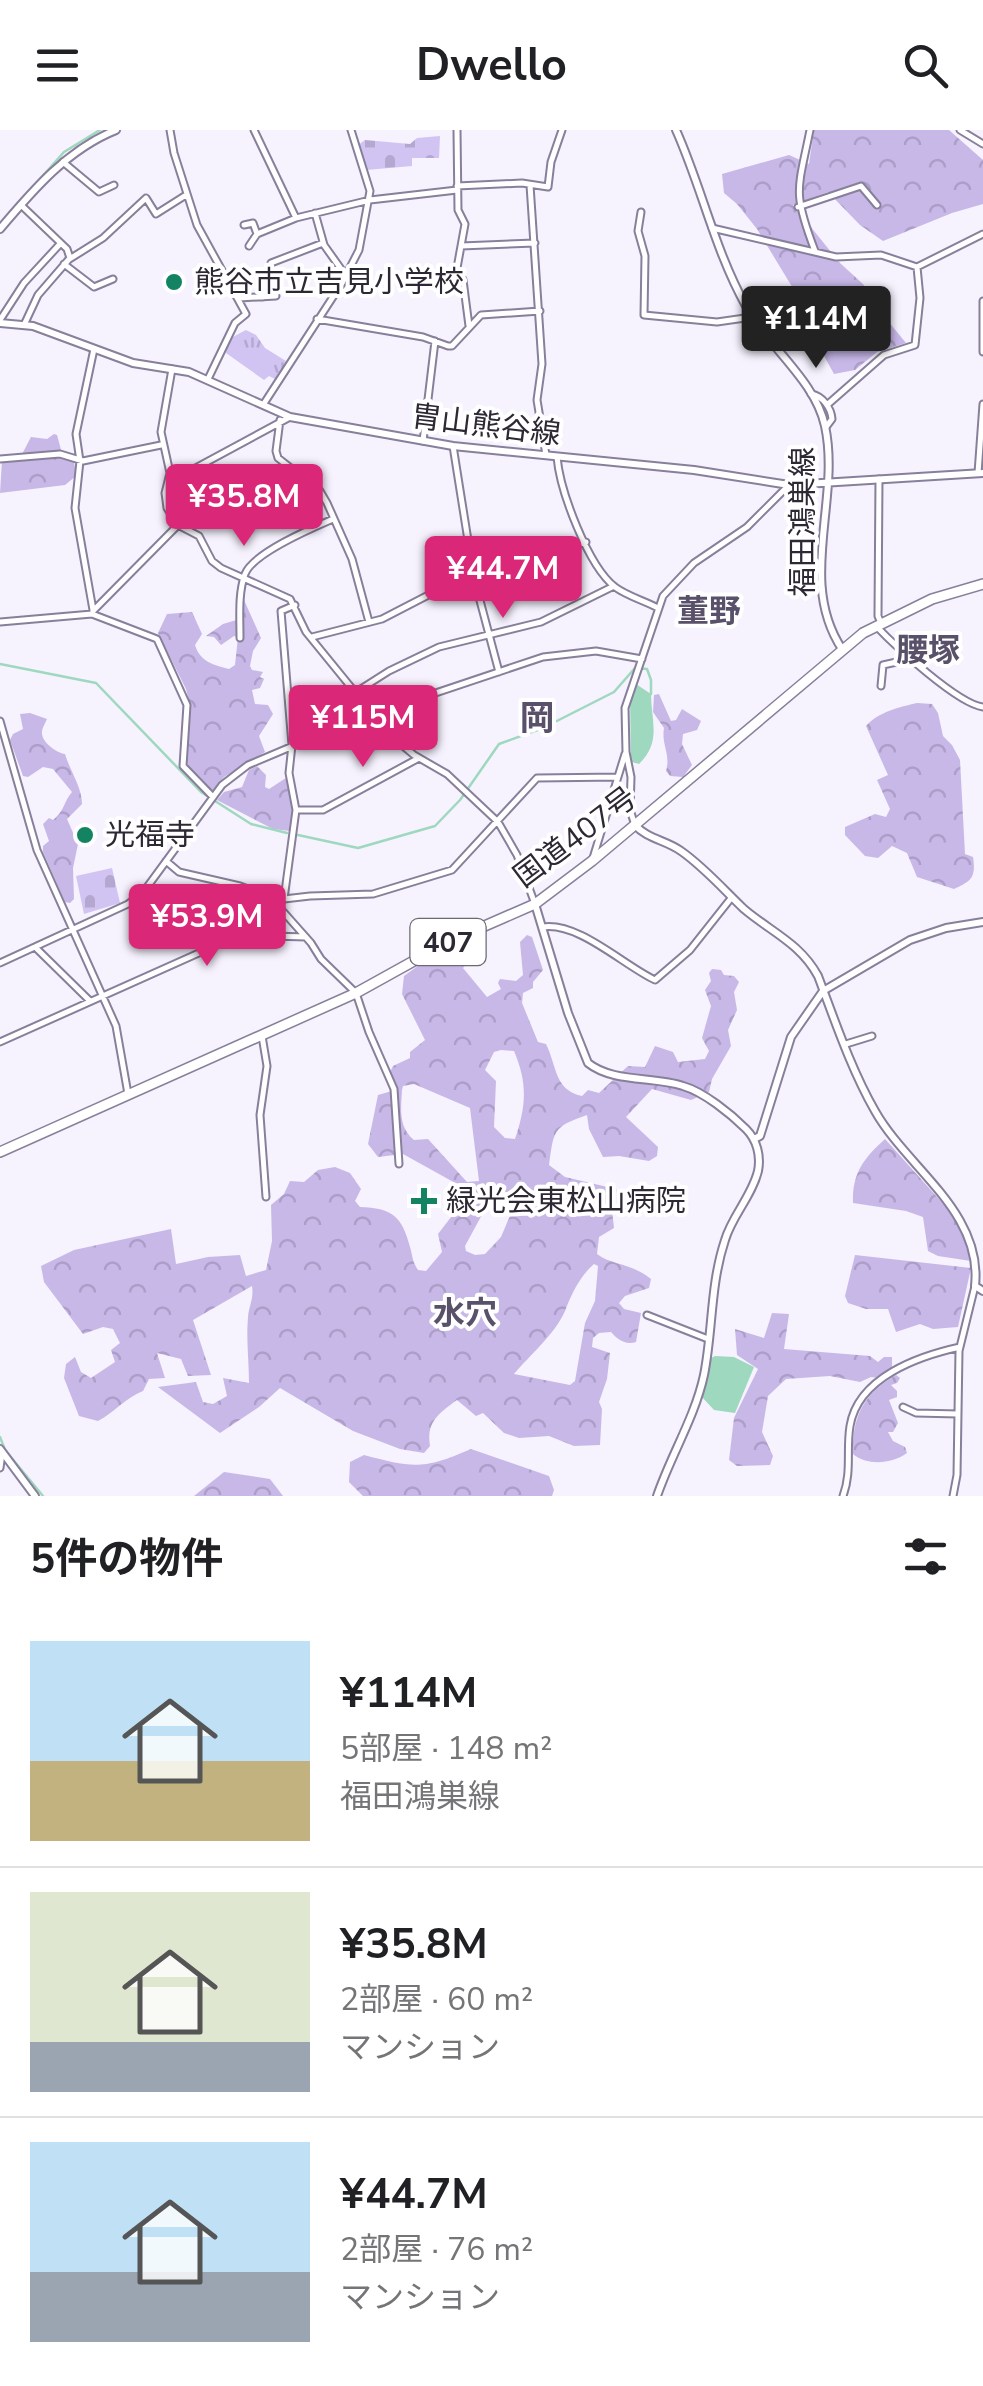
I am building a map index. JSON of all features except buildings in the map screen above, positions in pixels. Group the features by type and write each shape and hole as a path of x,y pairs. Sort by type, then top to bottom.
{"highway":[{"name":"国道407号","path":"0,1151 356,993 448,942 535,904 592,861 842,649 878,624 932,598 983,584"}],"street":[{"path":"0,229 78,148 116,130"},
{"path":"254,130 296,218"},
{"path":"262,405 359,250 370,200 350,130"},
{"path":"458,130 458,210 466,224 457,268 468,326"},
{"path":"248,246 258,234 296,218 370,200 457,188 548,187 550,162 562,130"},
{"name":"福田鴻巣線","path":"676,130 734,285 752,317 810,394 826,427 830,482 821,584 830,626 842,649"},
{"path":"810,130 798,177 798,207 815,251"},
{"path":"960,130 983,144"},
{"path":"171,131 197,226 246,314 234,323 208,379"},
{"path":"63,162 100,192 114,186"},
{"path":"530,185 542,364 537,400 546,455"},
{"path":"798,207 861,186 877,205"},
{"path":"24,324 38,294 66,262 103,238 146,198 156,214 186,194"},
{"path":"21,205 61,243 66,249 66,262 94,287 113,280"},
{"path":"640,212 638,231 645,256 644,315 717,322 752,317"},
{"path":"315,213 323,243 346,276"},
{"path":"244,225 253,223 258,234"},
{"path":"712,228 853,258 881,255 916,267 983,234"},
{"path":"0,322 24,283 61,243"},
{"path":"271,264 323,243"},
{"path":"461,246 535,243"},
{"path":"827,405 884,355 914,345 920,298 916,267"},
{"path":"263,280 263,297"},
{"path":"239,298 276,296"},
{"path":"983,302 983,352"},
{"path":"318,319 346,321 452,346 480,315 540,312"},
{"name":"胄山熊谷線","path":"0,322 24,324 133,363 208,379 290,417 453,446 694,470 790,485 980,473"},
{"path":"423,441 435,341"},
{"path":"92,612 75,508 80,461 76,434 94,350"},
{"path":"172,370 162,418 162,444 170,478 165,494 167,508 178,525 199,536 212,561 229,574 284,594 295,605 310,637 390,735 448,774 498,822 517,855 588,1063 619,1075 691,1089 745,1128 754,1140 758,1171 724,1242 712,1296 704,1376 657,1496"},
{"path":"810,394 827,405 832,420 826,427"},
{"path":"980,473 983,404"},
{"path":"170,478 290,417"},
{"path":"280,420 278,458 320,491 355,566 368,622"},
{"path":"0,459 60,454 80,461 162,444"},
{"path":"453,446 474,578 499,672"},
{"path":"556,456 567,502 614,586 658,608"},
{"path":"879,479 878,624 910,658 970,705 983,707"},
{"path":"790,485 747,527 680,575 658,608 625,708 630,810 634,825 643,834 684,853 799,950 813,967 881,1120 968,1230 976,1264 975,1286 960,1347 957,1475 953,1496"},
{"path":"240,638 240,609 249,568 280,544 333,519"},
{"path":"92,612 178,525"},
{"path":"310,637 402,610 440,589 548,550 586,542"},
{"path":"356,692 439,646 542,622 614,586"},
{"path":"281,902 296,810 289,772 292,746 281,611 295,605"},
{"path":"0,622 92,612 157,639 187,705 183,766 213,797"},
{"path":"0,963 142,894 222,785 248,765 543,657 575,652 642,659"},
{"path":"881,686 883,664 910,658"},
{"path":"0,720 36,850 121,1043 128,1094"},
{"path":"592,861 626,752"},
{"path":"296,810 323,810 419,758"},
{"path":"281,902 374,894 452,870 537,778 618,777"},
{"path":"166,861 178,872 261,892 281,902 320,959 356,993 368,1032 394,1089 399,1164"},
{"path":"543,927 558,927 592,941 654,980 690,950 732,897"},
{"path":"754,1140 760,1136 791,1037 824,991 910,940 946,928 983,922"},
{"path":"0,1042 244,934 306,937"},
{"path":"35,948 90,1002"},
{"path":"262,1036 266,1066 260,1115 266,1197"},
{"path":"846,1044 872,1036"},
{"path":"975,1286 983,1292"},
{"path":"646,1315 708,1339"},
{"path":"843,1496 850,1474 850,1431 858,1405 902,1365 960,1347"},
{"path":"904,1406 916,1414 958,1414"},
{"path":"0,1468 1,1451"},
{"path":"1,1451 35,1496"}],"green space":[{"path":"814,130 949,130 983,160 983,204 883,241 860,225 828,192 793,205 840,263 863,284 906,343 877,352 855,370 834,374 812,334 808,313 757,229 724,193 722,174 789,155 809,164"},
{"path":"440,136 439,158 412,158 412,166 366,170 358,145 365,140 410,144 417,138"},
{"path":"246,330 286,361 277,380 269,376 264,380 226,353 227,340"},
{"path":"54,434 63,457 74,461 76,476 65,485 0,493 2,461 20,458 31,437 47,439"},
{"path":"244,600 261,638 250,666 263,672 260,677 264,679 260,688 252,690 255,704 268,705 273,714 259,736 265,752 224,777 212,792 187,765 190,705 158,633 167,614 192,612 202,634 195,645 197,651 208,662 229,669 235,665 238,637 221,645 214,637 206,636 223,624 240,619"},
{"path":"659,694 671,721 676,720 682,709 701,721 697,730 683,734 682,744 692,765 683,777 670,776 666,771 664,728 653,712 654,695"},
{"path":"917,703 932,704 943,736 960,760 965,854 973,857 974,869 969,881 954,889 917,877 907,853 892,846 878,858 865,856 845,835 845,827 875,814 886,817 890,809 877,780 888,775 866,726 883,714"},
{"path":"20,714 47,719 42,736 65,754 81,798 82,804 67,819 78,844 73,868 74,899 70,903 65,902 43,852 49,841 43,824 57,817 72,792 53,769 43,767 23,776 10,740 23,729"},
{"path":"257,766 266,775 265,787 269,789 286,778 293,811 290,831 273,829 217,800 224,792 242,787 249,770"},
{"path":"112,868 120,903 84,914 76,876"},
{"path":"527,935 532,937 543,970 533,988 523,993 522,1003 538,1042 546,1044 561,1083 582,1096 588,1090 599,1093 628,1066 645,1067 655,1046 673,1052 678,1062 705,1059 709,1051 702,1038 711,1006 705,990 711,981 709,973 712,969 721,970 739,982 734,992 737,1010 728,1030 731,1046 709,1092 691,1100 652,1089 626,1117 658,1147 657,1156 649,1161 603,1157 589,1129 587,1115 561,1127 554,1137 549,1165 565,1177 616,1189 620,1200 612,1210 614,1228 599,1237 597,1254 651,1279 649,1288 625,1296 619,1303 624,1309 641,1313 636,1342 622,1341 611,1332 593,1338 592,1347 610,1353 599,1402 600,1445 574,1446 549,1436 519,1438 504,1433 483,1413 476,1416 457,1400 435,1419 430,1446 424,1453 400,1449 353,1431 280,1388 220,1433 158,1387 196,1382 203,1402 213,1404 227,1396 223,1378 249,1383 247,1325 252,1286 193,1320 211,1375 188,1376 181,1359 157,1353 165,1378 149,1379 143,1391 98,1421 79,1416 64,1378 66,1364 75,1357 81,1372 91,1378 115,1362 111,1350 120,1343 113,1329 103,1327 83,1334 44,1282 41,1266 74,1250 171,1229 176,1264 240,1255 246,1276 266,1270 272,1241 271,1205 284,1194 290,1181 304,1182 318,1170 335,1167 350,1173 361,1189 355,1201 360,1207 380,1209 399,1221 416,1267 426,1271 442,1252 438,1234 468,1195 466,1189 403,1154 378,1157 368,1144 378,1095 392,1091 393,1066 410,1058 410,1052 425,1040 402,994 404,976 437,952 465,939 472,957 463,968 487,997 501,989 500,979 516,981 523,975 520,942","holes":["514,1051 522,1074 523,1105 515,1139 505,1138 494,1127 496,1081 485,1070 494,1052","414,1084 470,1108 479,1181 467,1182 428,1139 414,1140 409,1135 402,1117 403,1086","488,1187 517,1199 501,1237 485,1254 475,1255 466,1251 465,1246 484,1211","594,1264 598,1266 595,1301 585,1323 575,1381 570,1385 514,1374 555,1328"]},
{"path":"885,1139 964,1232 971,1261 928,1251 923,1217 853,1203 861,1167"},
{"path":"855,1255 971,1268 958,1327 933,1329 920,1324 896,1332 888,1309 866,1309 848,1303 845,1296"},
{"path":"772,1313 789,1314 784,1349 870,1356 878,1362 892,1357 892,1369 878,1378 860,1382 830,1376 786,1379 768,1396 762,1432 773,1456 770,1465 737,1466 729,1460 734,1418 758,1369 737,1355 735,1329 764,1338"},
{"path":"896,1375 900,1378 891,1385 897,1397 889,1400 898,1423 893,1432 888,1432 907,1453 880,1462 859,1458 853,1454 857,1418 875,1390"},
{"path":"471,1449 549,1476 552,1496 363,1496 349,1482 350,1462 364,1455 418,1465"},
{"path":"224,1472 270,1479 283,1496 194,1496"}],"shaded area":[{"path":"636,684 651,694 654,731 651,748 639,764 632,762 631,756 630,701"},
{"path":"734,1357 754,1367 735,1413 714,1410 702,1397 711,1358"}],"waterway":[{"path":"31,189 64,152 100,130"},
{"path":"0,664 96,683 201,792 251,824 287,833"},
{"path":"298,835 358,848 435,826 460,800 499,744 543,728 614,692 635,668 647,669 651,694"},
{"path":"0,1437 5,1450 43,1496"}],"place":[{"name":"熊谷市立吉見小学校","path":"174,282"},
{"name":"光福寺","path":"85,835"},
{"name":"緑光会東松山病院","path":"424,1201"}],"district":[{"name":"董野","path":"709,611"},
{"name":"腰塚","path":"928,650"},
{"name":"岡","path":"537,718"},
{"name":"水穴","path":"465,1313"}]}
